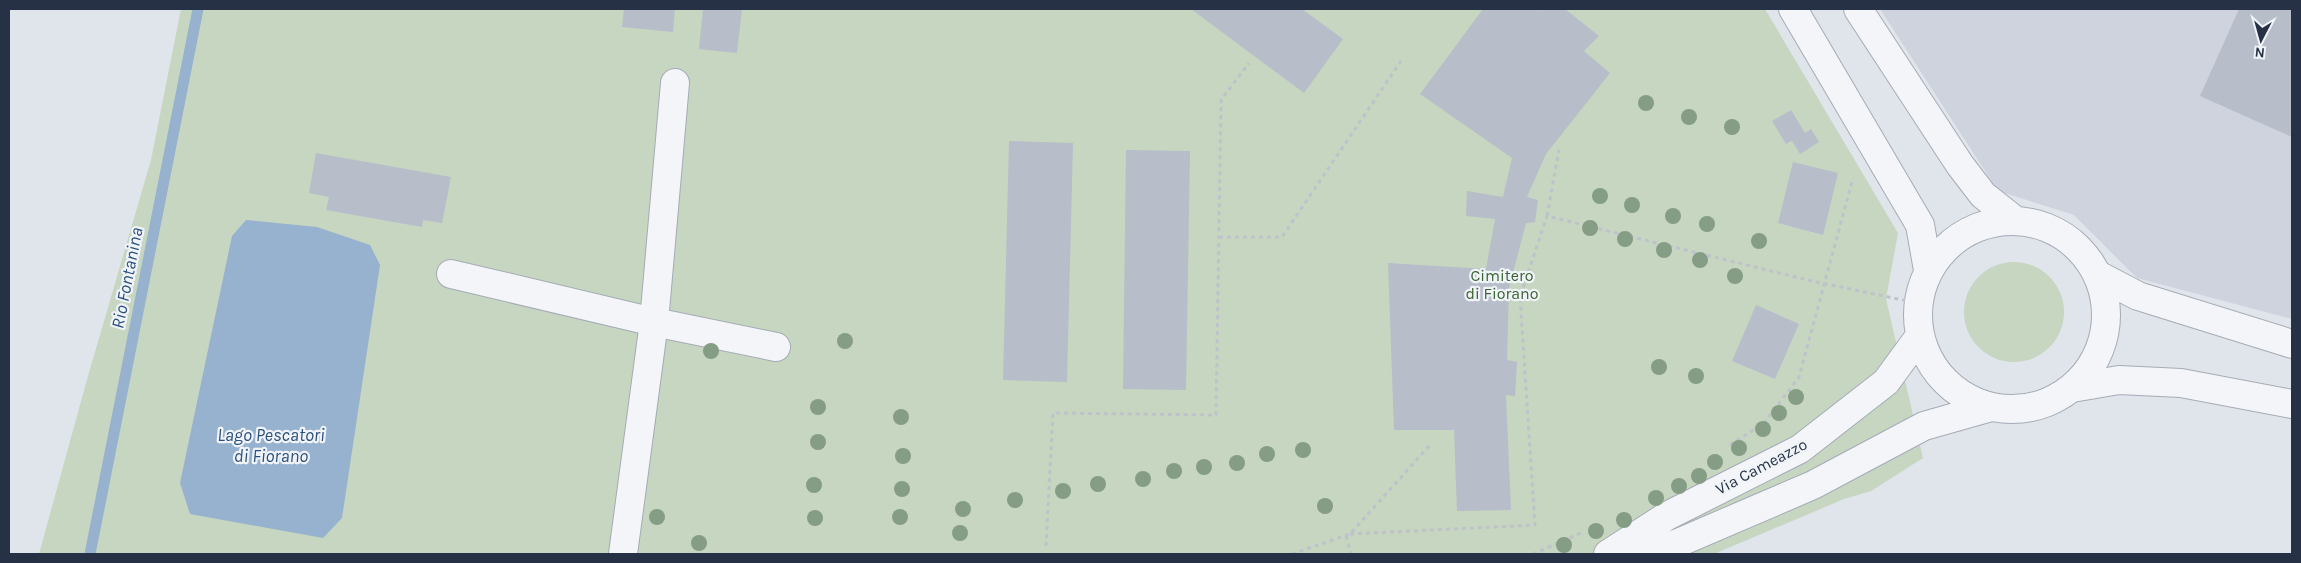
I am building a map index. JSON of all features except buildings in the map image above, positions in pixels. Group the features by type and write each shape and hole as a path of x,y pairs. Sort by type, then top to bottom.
{"street":[{"path":"1794,9 1920,225 1928,270"},
{"path":"1858,9 1960,165 1983,195 2016,220"},
{"path":"623,554 654,322 675,83"},
{"path":"2016,220 2033,223 2065,236 2089,260 2098,275 2104,295 2106,315 2104,336 2098,356 2072,388 2054,400 2034,407 2012,410 1991,407 1971,400 1953,390 1938,375 1927,357 1919,337 1917,320 1921,287 1928,270 1940,253 1956,239 1969,232 1995,222 2016,220"},
{"path":"451,274 654,322 776,347"},
{"path":"2098,275 2138,296 2292,344"},
{"name":"Via Cameazzo","path":"1608,554 1667,516 1800,449 1886,382 1919,337"},
{"path":"2072,388 2119,380 2181,383 2292,404"},
{"path":"1643,554 1678,544 1813,485 1924,426 1991,407"}],"path":[{"path":"1219,237 1282,238 1401,60"},
{"path":"1046,546 1052,412 1216,415 1221,100 1248,63"},
{"path":"1292,554 1348,535 1534,525 1520,297 1547,216 1559,150"},
{"path":"1723,450 1764,423 1799,377 1854,176"},
{"path":"1547,216 1803,278 1918,303"},
{"path":"1348,535 1429,446"},
{"path":"1533,554 1591,528"},
{"path":"1348,535 1351,554"}],"shaded area":[{"path":"1880,9 2292,9 2292,319 2137,278 2074,215 1998,191"}],"green space":[{"name":"Cimitero di Fiorano","path":"181,9 1765,9 1898,233 1886,299 1923,458 1871,491 1844,499 1714,554 39,554 88,376 151,160"},
{"path":"2014,262 2033,266 2050,276 2060,293 2064,312 2060,331 2050,348 2033,358 2014,362 1995,358 1978,348 1968,331 1964,312 1968,293 1978,276 1995,266"}],"water":[{"name":"Lago Pescatori di Fiorano","path":"246,220 317,227 370,245 380,265 342,518 323,538 190,514 180,483 232,236"}],"waterway":[{"name":"Rio Fontanina","path":"90,554 198,9"}]}
